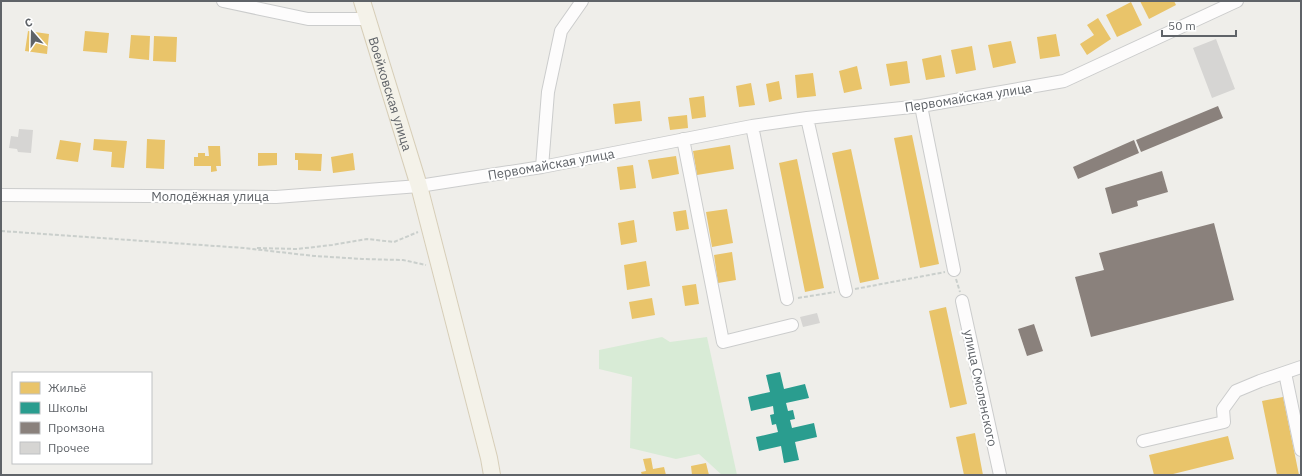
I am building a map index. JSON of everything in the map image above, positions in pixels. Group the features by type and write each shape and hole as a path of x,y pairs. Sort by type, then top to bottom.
{"main road":[{"name":"Воейковская улица","path":"362,1 419,186 489,458 492,475"}],"street":[{"path":"223,1 308,19 367,19"},
{"path":"542,167 548,92 561,31 582,1"},
{"name":"Первомайская улица","path":"419,186 542,167 752,126 807,118 921,106 1064,81 1212,6 1236,1"},
{"path":"921,106 954,270"},
{"path":"807,118 846,291"},
{"path":"752,126 787,299"},
{"path":"683,139 723,342 792,325"},
{"name":"Молодёжная улица","path":"1,195 276,197 419,186"},
{"name":"улица Смоленского","path":"962,301 1000,475"},
{"path":"1143,441 1224,422 1223,409 1236,391 1301,367"},
{"path":"1284,373 1301,450"}],"path":[{"path":"244,248 297,249 367,239 394,242 430,228"},
{"path":"1,231 244,248 314,256 403,260 440,267"},
{"path":"787,299 846,291 954,270 962,301"}],"green space":[{"path":"662,337 670,342 707,337 737,475 722,475 699,454 676,459 630,448 632,377 599,369 599,350"}],"building: Жильё":[{"path":"1140,1 1174,1 1176,5 1149,19"},
{"path":"1131,2 1142,25 1117,37 1106,15"},
{"path":"1098,18 1111,39 1087,55 1080,44 1094,35 1087,25"},
{"path":"28,31 49,34 47,54 25,51"},
{"path":"85,31 109,33 107,53 83,51"},
{"path":"1056,34 1060,56 1040,59 1037,37"},
{"path":"131,35 150,36 149,60 129,58"},
{"path":"154,36 177,37 176,62 153,61"},
{"path":"1011,41 1016,63 993,68 988,45"},
{"path":"972,46 976,70 956,74 951,50"},
{"path":"941,55 945,77 926,80 922,59"},
{"path":"907,61 910,83 890,86 886,64"},
{"path":"857,66 862,89 844,93 839,71"},
{"path":"813,73 816,96 797,98 795,75"},
{"path":"779,81 782,99 769,102 766,84"},
{"path":"751,83 755,105 739,107 736,86"},
{"path":"704,96 706,117 692,119 689,98"},
{"path":"640,101 642,121 615,124 613,104"},
{"path":"687,115 688,128 670,130 668,117"},
{"path":"912,135 939,264 920,268 894,138"},
{"path":"94,139 127,141 124,168 111,167 112,152 93,150"},
{"path":"147,139 165,140 164,169 146,168"},
{"path":"60,140 81,143 78,162 56,159"},
{"path":"730,145 734,169 697,175 693,151"},
{"path":"208,146 220,146 221,166 216,166 217,171 211,172 211,166 194,166 194,157 198,157 198,153 205,153 205,156 209,156"},
{"path":"851,149 879,279 860,283 832,153"},
{"path":"258,153 277,153 277,165 258,166"},
{"path":"295,153 322,154 321,171 298,170 298,160 295,160"},
{"path":"353,153 355,170 333,173 331,157"},
{"path":"676,156 679,174 652,179 648,160"},
{"path":"797,159 824,288 805,292 779,163"},
{"path":"633,165 636,188 620,190 617,167"},
{"path":"727,209 733,243 712,247 706,212"},
{"path":"686,210 689,229 676,231 673,212"},
{"path":"634,220 637,242 621,245 618,223"},
{"path":"732,252 736,280 718,283 714,255"},
{"path":"646,261 650,286 627,290 624,265"},
{"path":"696,284 699,304 685,306 682,286"},
{"path":"652,298 655,315 632,319 629,302"},
{"path":"946,307 967,404 950,408 929,311"},
{"path":"1283,397 1299,475 1277,475 1262,401"},
{"path":"975,433 983,475 964,475 956,437"},
{"path":"1228,436 1234,459 1169,475 1154,475 1149,455"},
{"path":"651,458 653,469 664,467 666,475 642,475 641,472 646,471 643,459"},
{"path":"706,463 709,475 692,475 691,466"}],"building: Школы":[{"path":"780,372 784,389 805,384 809,398 786,403 788,411 793,410 795,419 790,420 792,428 814,423 817,437 795,442 799,460 784,463 781,446 759,451 756,437 778,432 776,424 772,425 770,415 774,414 773,406 751,411 748,397 770,392 766,375"}],"building: Промзона":[{"path":"1218,106 1223,118 1141,152 1136,140"},
{"path":"1134,140 1139,153 1078,179 1073,167"},
{"path":"1162,171 1168,192 1137,201 1138,206 1112,214 1105,188"},
{"path":"1214,223 1234,300 1091,337 1075,277 1104,270 1099,253"},
{"path":"1034,324 1043,351 1027,356 1018,329"}],"building: Прочее":[{"path":"1216,39 1235,89 1212,98 1193,48"},
{"path":"19,129 33,130 31,153 18,152 17,149 9,148 11,136 18,137"},
{"path":"817,313 820,323 803,327 800,317"}]}
